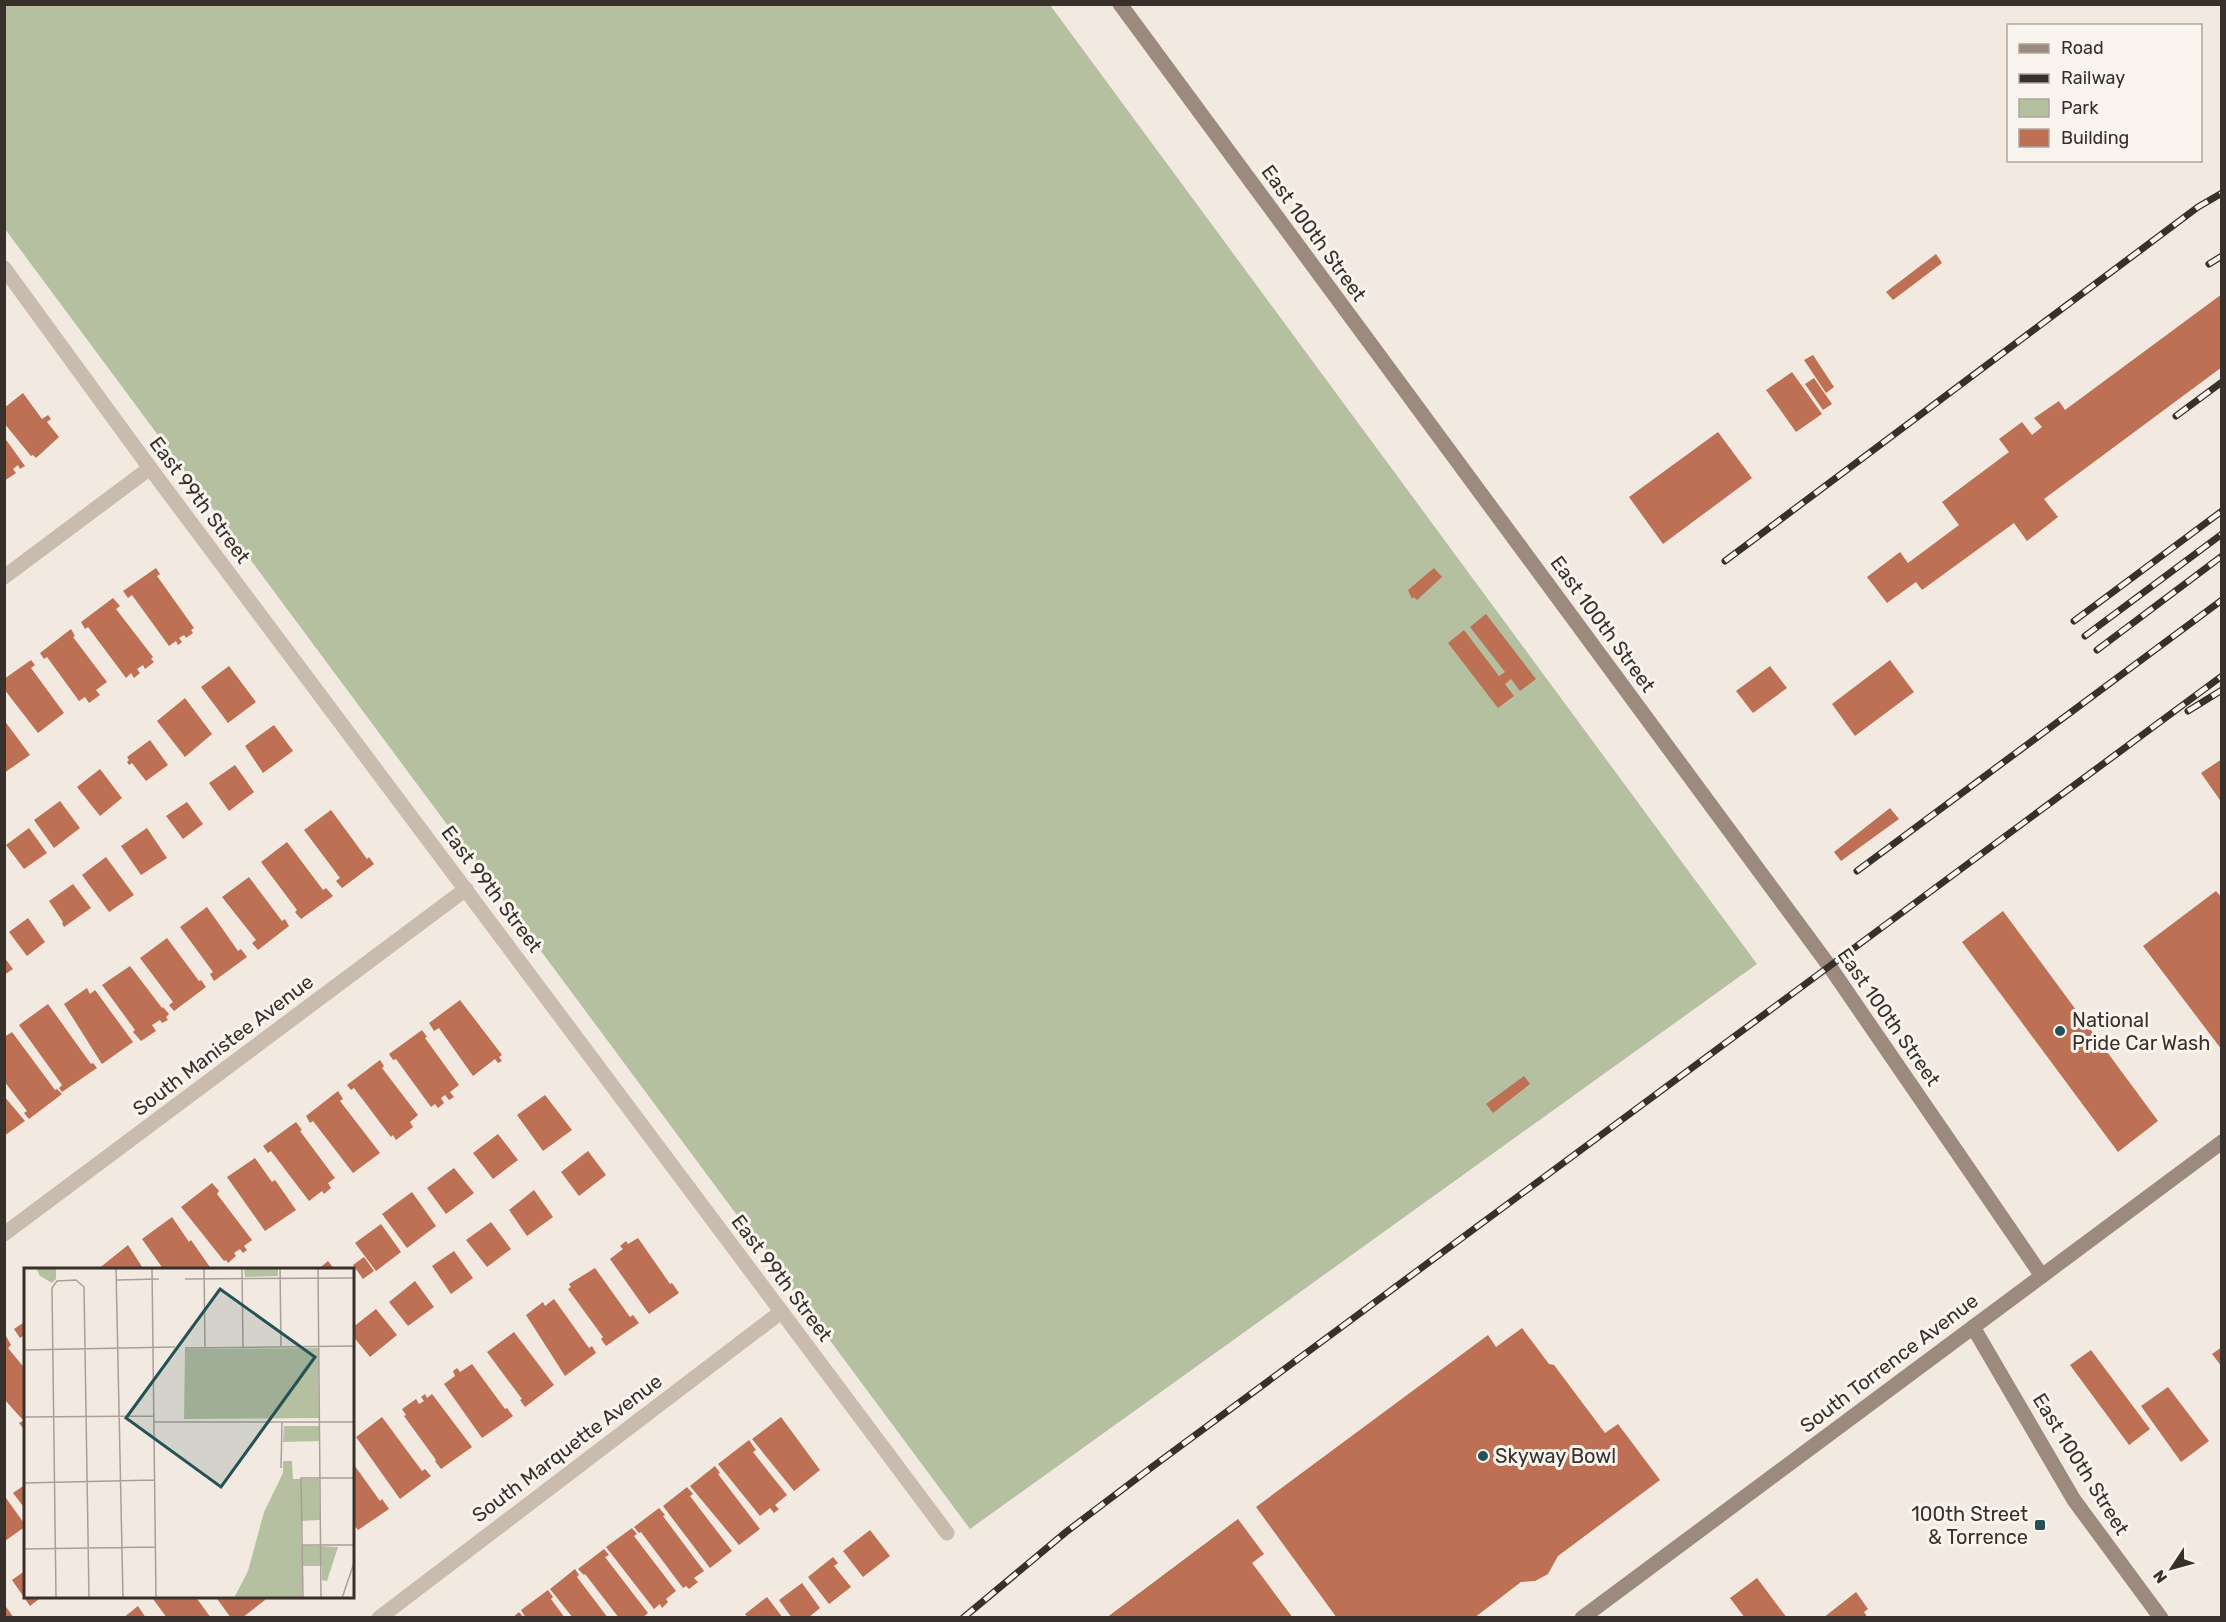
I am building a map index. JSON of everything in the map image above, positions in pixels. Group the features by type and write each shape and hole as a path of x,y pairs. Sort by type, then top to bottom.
{"main road":[{"name":"East 100th Street","path":"1120,4 1830,967 2042,1276"},
{"name":"South Torrence Avenue","path":"1582,1617 2222,1142"},
{"name":"East 100th Street","path":"1973,1327 2074,1500 2161,1617"}],"street":[{"name":"East 99th Street","path":"4,268 150,468 947,1533"},
{"path":"4,577 150,468"},
{"name":"South Manistee Avenue","path":"4,1234 466,889"},
{"name":"South Marquette Avenue","path":"379,1617 781,1312"}],"green space":[{"path":"5,5 1050,5 1757,964 970,1529 5,229"}],"building":[{"path":"1936,254 1942,263 1893,300 1886,292"},
{"path":"2222,294 2222,367 2044,499 2058,517 2027,541 2014,523 1922,590 1916,582 1887,603 1867,577 1900,552 1908,563 1959,525 1942,502 2009,452 1999,439 2022,422 2032,435 2042,427 2034,418 2059,401 2065,410"},
{"path":"1813,355 1834,387 1826,393 1804,360"},
{"path":"1792,372 1822,414 1796,432 1766,390"},
{"path":"1814,378 1832,404 1823,410 1805,384"},
{"path":"23,393 42,419 48,415 51,419 47,422 59,437 36,458 31,456 4,423 4,408"},
{"path":"1718,432 1752,478 1663,544 1629,497"},
{"path":"4,437 25,466 20,469 18,465 13,469 16,473 4,481"},
{"path":"156,568 160,574 157,576 194,628 191,630 193,633 186,638 184,635 179,638 182,642 178,645 176,641 169,646 132,595 128,598 123,591"},
{"path":"1434,568 1442,577 1417,600 1414,597 1412,599 1408,590"},
{"path":"113,598 120,606 116,609 153,657 151,659 154,662 145,669 143,665 137,669 140,673 134,678 131,673 126,678 88,627 85,629 81,622"},
{"path":"1486,614 1536,679 1520,691 1511,679 1505,684 1514,696 1498,708 1448,643 1464,630 1499,676 1505,672 1470,627"},
{"path":"71,629 75,636 73,637 107,682 96,690 100,695 89,703 85,697 79,701 47,657 44,659 40,653"},
{"path":"31,660 35,665 31,668 64,713 38,733 4,689 4,679"},
{"path":"1890,660 1914,692 1855,736 1832,704"},
{"path":"229,666 256,702 228,723 201,687"},
{"path":"1770,666 1787,688 1753,713 1736,691"},
{"path":"185,698 212,734 185,757 157,721"},
{"path":"4,720 30,755 4,773"},
{"path":"274,725 293,751 263,773 245,746"},
{"path":"150,740 168,765 146,781 132,763 129,765 127,757"},
{"path":"2222,759 2222,803 2201,773"},
{"path":"235,765 254,792 229,811 209,783"},
{"path":"100,769 122,798 100,816 77,787"},
{"path":"60,801 80,828 54,848 34,820"},
{"path":"187,802 203,824 183,839 166,816"},
{"path":"1890,808 1899,819 1841,861 1834,852"},
{"path":"331,810 367,859 369,857 374,864 342,888 336,881 340,878 304,830"},
{"path":"29,828 47,853 24,869 6,845"},
{"path":"147,828 167,858 141,875 121,846"},
{"path":"287,842 323,890 326,888 333,896 301,919 295,912 297,910 261,862"},
{"path":"106,857 134,895 109,912 82,875"},
{"path":"249,877 282,921 285,919 289,926 258,950 252,943 256,940 222,897"},
{"path":"73,884 91,908 64,927 49,901"},
{"path":"2216,891 2222,898 2222,1050 2143,946"},
{"path":"207,907 238,951 241,949 247,957 214,981 210,974 213,972 180,927"},
{"name":"National Pride Car Wash","path":"2003,911 2158,1121 2118,1152 1962,942"},
{"path":"28,918 45,942 27,956 9,932"},
{"path":"167,938 206,987 174,1011 169,1005 173,1002 140,958"},
{"path":"4,957 13,969 4,975"},
{"path":"130,966 169,1014 166,1017 168,1020 162,1023 160,1020 152,1025 156,1031 141,1041 102,985"},
{"path":"87,988 90,994 95,990 133,1042 102,1064 64,1004"},
{"path":"460,1000 502,1055 499,1057 502,1061 498,1063 495,1059 473,1076 439,1028 434,1031 429,1023"},
{"path":"48,1004 91,1064 93,1063 97,1068 62,1092 59,1088 62,1085 19,1025"},
{"path":"422,1030 427,1037 425,1038 459,1085 450,1092 454,1097 449,1100 445,1095 441,1098 444,1103 438,1108 435,1104 431,1107 396,1059 393,1060 389,1054"},
{"path":"12,1032 55,1090 57,1089 62,1094 29,1119 24,1113 27,1111 4,1081 4,1037"},
{"path":"380,1060 384,1066 382,1068 418,1115 410,1122 413,1127 396,1140 393,1135 391,1137 354,1088 351,1090 347,1085"},
{"path":"1524,1076 1530,1084 1493,1113 1486,1104"},
{"path":"338,1091 343,1099 340,1101 380,1153 353,1173 313,1121 310,1123 306,1116"},
{"path":"545,1095 572,1130 543,1151 517,1115"},
{"path":"4,1096 25,1121 4,1136"},
{"path":"296,1122 302,1130 300,1131 335,1178 328,1183 331,1188 324,1194 322,1191 309,1201 271,1151 268,1153 263,1146"},
{"path":"498,1134 518,1160 493,1179 473,1153"},
{"path":"588,1151 606,1175 579,1196 561,1172"},
{"path":"255,1158 272,1182 275,1180 296,1210 265,1231 227,1177"},
{"path":"454,1168 474,1193 446,1214 427,1188"},
{"path":"212,1183 219,1191 217,1194 252,1240 244,1246 247,1250 243,1253 240,1249 234,1253 236,1256 228,1263 181,1207"},
{"path":"534,1190 553,1217 527,1236 509,1210"},
{"path":"412,1192 436,1226 407,1248 382,1214"},
{"path":"172,1217 211,1268 163,1268 142,1239"},
{"path":"491,1222 511,1249 487,1267 466,1240"},
{"path":"381,1224 401,1252 376,1271 355,1243"},
{"path":"638,1238 670,1284 672,1283 679,1293 649,1314 610,1259 623,1249 620,1246 626,1241 628,1244"},
{"path":"128,1245 143,1268 99,1268"},
{"path":"454,1251 473,1278 451,1294 432,1266"},
{"path":"364,1257 374,1271 363,1279 353,1265"},
{"path":"328,1261 333,1268 319,1268"},
{"path":"595,1268 630,1317 633,1315 639,1323 606,1346 601,1339 603,1337 568,1289 571,1287 569,1284"},
{"path":"415,1281 434,1307 408,1326 389,1302"},
{"path":"554,1299 589,1348 592,1346 596,1353 565,1376 526,1315 543,1302 545,1306"},
{"path":"376,1309 397,1335 370,1357 354,1337 354,1326"},
{"path":"24,1322 24,1337 20,1338 14,1329"},
{"name":"Skyway Bowl","path":"1522,1328 1549,1364 1554,1365 1605,1433 1618,1424 1660,1480 1558,1556 1548,1574 1535,1581 1521,1582 1474,1618 1337,1618 1256,1507 1488,1335 1496,1347"},
{"path":"514,1332 554,1385 525,1407 520,1400 522,1399 487,1352"},
{"path":"6,1336 11,1345 8,1348 24,1368 24,1418 22,1419 4,1399"},
{"path":"2222,1347 2222,1367 2212,1354"},
{"path":"2091,1350 2150,1429 2129,1445 2070,1365"},
{"path":"472,1364 505,1409 507,1408 513,1416 482,1438 444,1384 455,1376 453,1371 457,1368 460,1372"},
{"path":"2168,1387 2209,1441 2181,1462 2141,1406"},
{"path":"425,1394 427,1398 432,1394 472,1447 441,1469 404,1416 406,1415 402,1409 416,1399 419,1404 424,1401 421,1397"},
{"path":"382,1417 422,1471 425,1469 431,1476 400,1499 356,1437"},
{"path":"781,1417 820,1470 794,1491 752,1439"},
{"path":"24,1420 24,1429 19,1423"},
{"path":"749,1440 756,1450 753,1452 787,1495 775,1505 779,1509 774,1513 770,1508 760,1516 718,1464"},
{"path":"354,1465 380,1501 382,1499 389,1509 358,1530 354,1525"},
{"path":"715,1466 720,1473 718,1474 760,1529 739,1545 690,1486"},
{"path":"24,1485 24,1507 13,1493"},
{"path":"687,1487 693,1494 690,1496 732,1551 710,1568 663,1506"},
{"path":"6,1498 24,1523 24,1527 5,1541"},
{"path":"659,1508 704,1571 694,1578 698,1582 689,1589 686,1586 683,1588 641,1532 639,1533 634,1527"},
{"path":"1238,1519 1264,1554 1252,1563 1293,1618 1106,1618"},
{"path":"632,1528 637,1534 634,1536 676,1591 666,1599 668,1602 662,1608 660,1604 654,1609 606,1547"},
{"path":"870,1530 890,1556 863,1577 843,1551"},
{"path":"604,1549 609,1555 605,1557 648,1613 642,1618 619,1618 585,1574 578,1569"},
{"path":"833,1557 838,1563 834,1566 851,1587 829,1604 808,1577"},
{"path":"575,1569 579,1575 577,1577 608,1618 573,1618 550,1589"},
{"path":"24,1571 24,1597 12,1580"},
{"path":"1757,1578 1787,1618 1745,1618 1730,1598"},
{"path":"802,1583 820,1608 808,1618 792,1618 779,1600"},
{"path":"548,1590 553,1597 551,1599 565,1618 526,1618 521,1610"},
{"path":"1856,1592 1868,1609 1864,1612 1868,1618 1823,1618"},
{"path":"767,1597 783,1618 748,1618 745,1614"},
{"path":"24,1598 40,1598 30,1606"},
{"path":"196,1598 211,1618 167,1618 153,1599"},
{"path":"216,1598 264,1598 265,1600 242,1618 231,1618"},
{"path":"4,1604 14,1618 4,1618"},
{"path":"138,1606 146,1618 123,1618"},
{"path":"519,1612 524,1618 512,1618"}],"railway":[{"path":"1725,561 2198,207 2222,193"},
{"path":"2209,264 2222,256"},
{"path":"2176,416 2222,382"},
{"path":"2074,621 2222,511"},
{"path":"2085,636 2222,534"},
{"path":"2097,650 2222,556"},
{"path":"1857,871 2222,600"},
{"path":"963,1618 1066,1532 1152,1467 2222,676"},
{"path":"2188,711 2222,690"}],"place":[{"name":"National Pride Car Wash","path":"2060,1031"},
{"name":"Skyway Bowl","path":"1483,1456"},
{"name":"100th Street & Torrence","path":"2040,1525"}]}
